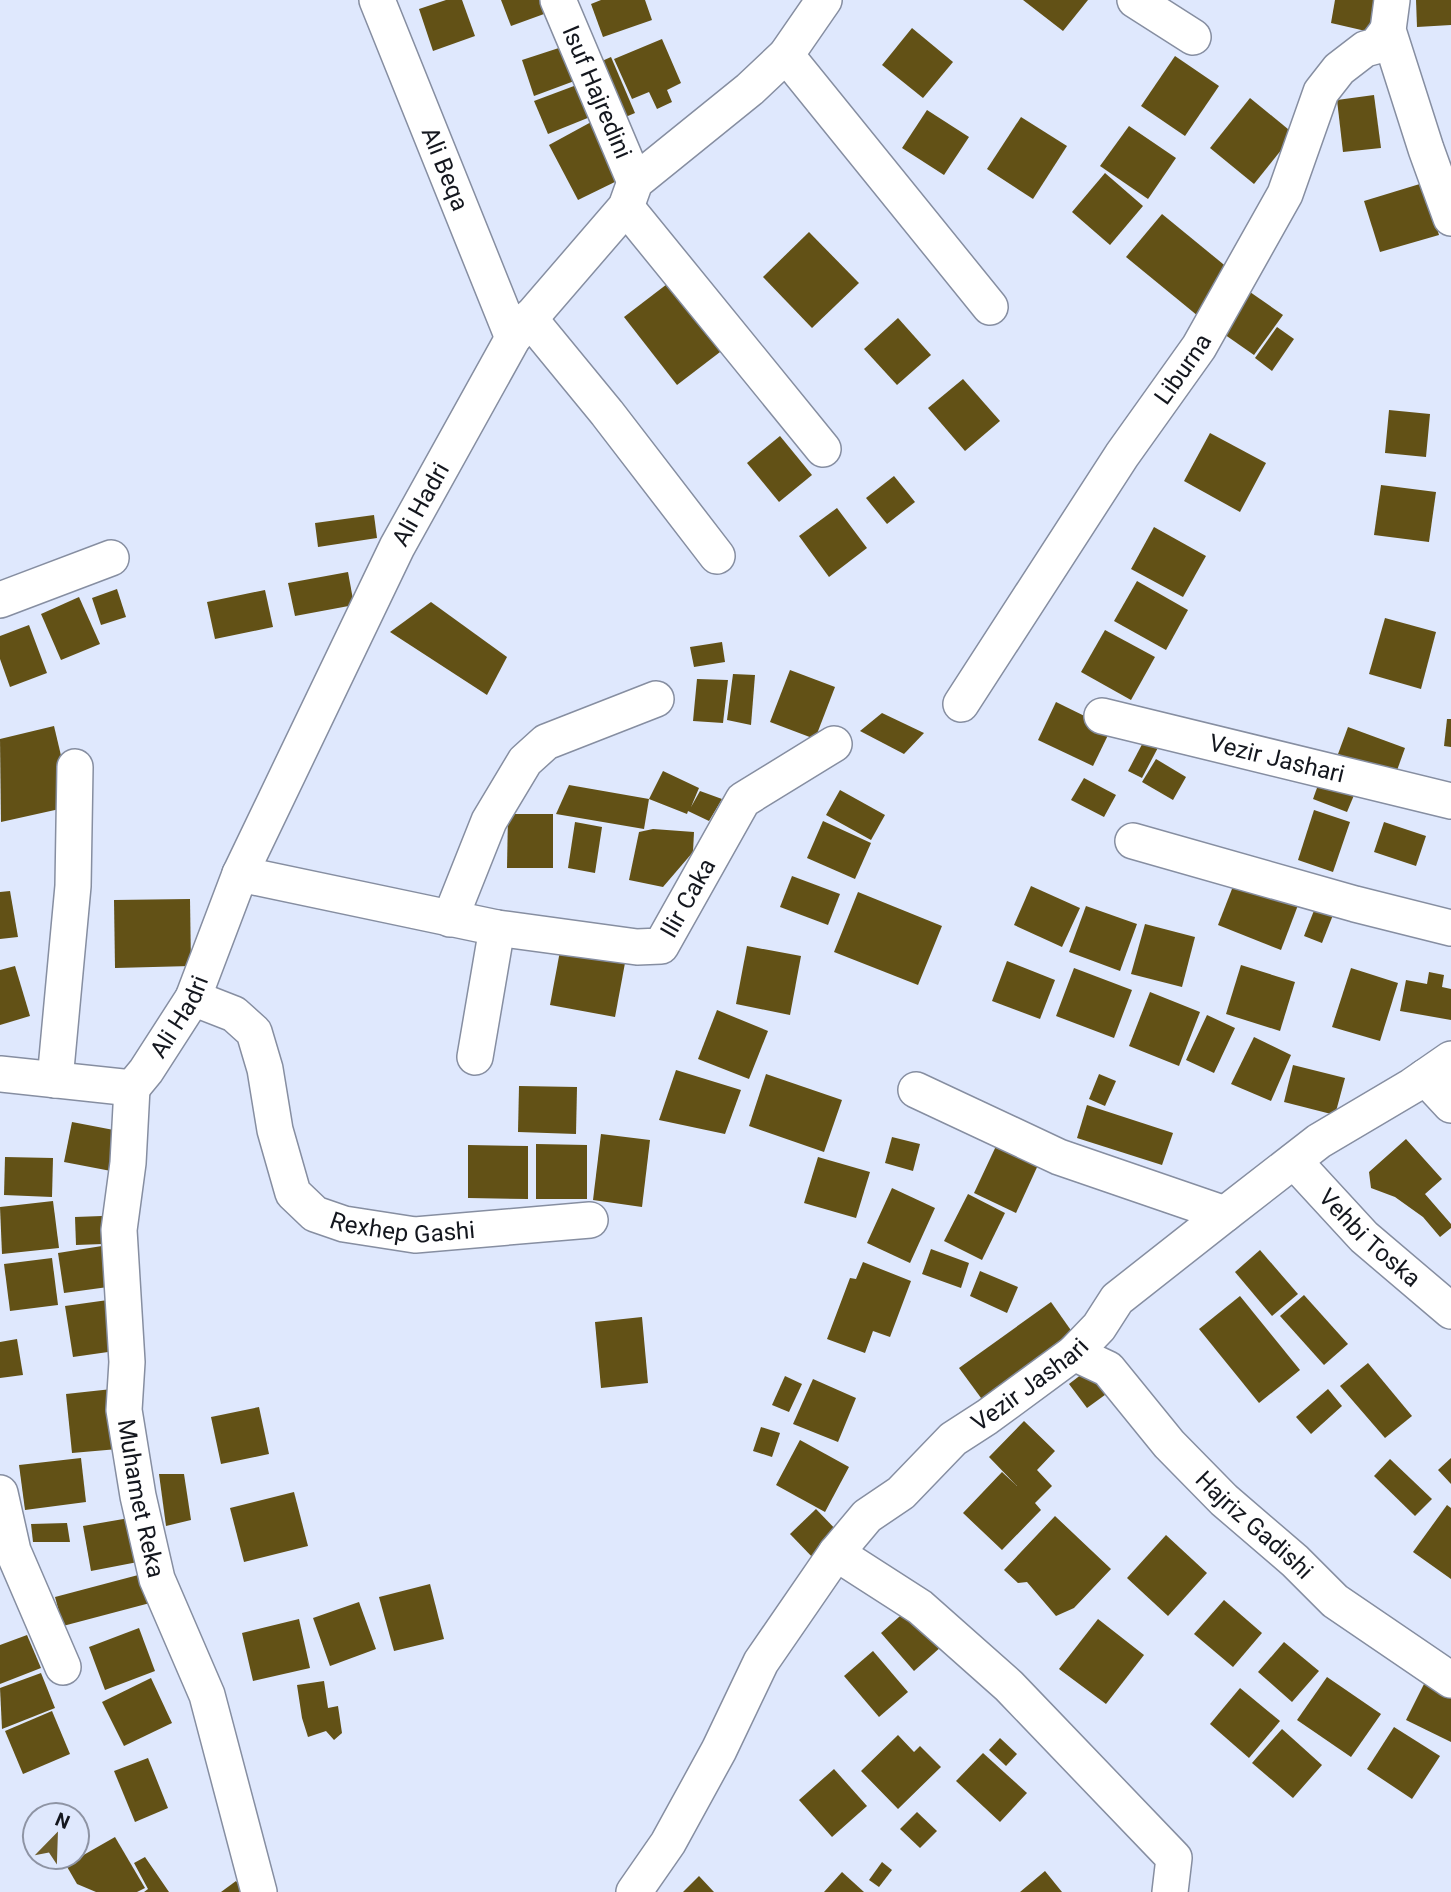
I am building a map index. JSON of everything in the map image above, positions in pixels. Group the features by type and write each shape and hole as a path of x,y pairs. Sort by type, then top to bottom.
{"street":[{"name":"Ali Beqa","path":"377,0 521,328 607,413 717,556"},
{"name":"Isuf Hajredini","path":"558,0 630,195 823,449"},
{"name":"Ali Hadri","path":"132,1088 193,998 240,874 397,547 521,328 630,195 786,55 824,0"},
{"path":"1135,0 1193,37"},
{"path":"1390,15 1426,149 1451,218"},
{"name":"Liburna","path":"961,704 1115,465 1199,347 1285,194 1321,92 1339,69 1365,49 1376,46 1390,15"},
{"path":"786,55 990,307"},
{"path":"0,600 111,558"},
{"path":"450,919 489,821 525,761 546,743 656,699"},
{"name":"Vezir Jashari","path":"1102,716 1451,801"},
{"name":"Ilir Caka","path":"240,874 497,928 636,947 661,946 743,800 834,744"},
{"path":"55,1080 73,886 75,767"},
{"path":"1133,841 1355,904 1451,928"},
{"path":"475,1057 497,928"},
{"name":"Rexhep Gashi","path":"193,998 234,1014 254,1032 265,1069 275,1130 293,1193 315,1214 344,1224 415,1235 590,1220"},
{"name":"Vezir Jashari","path":"634,1892 674,1832 719,1750 761,1662 836,1553 867,1516 901,1493 953,1439 1074,1353 1098,1327 1117,1299 1319,1141 1438,1068 1451,1105"},
{"path":"0,1074 132,1088"},
{"name":"Muhamet Reka","path":"132,1088 128,1163 119,1230 127,1362 124,1410 138,1496 157,1579 207,1695 259,1892"},
{"path":"916,1090 1059,1157 1224,1213"},
{"name":"Vehbi Toska","path":"1294,1161 1364,1237 1451,1311"},
{"name":"Hajriz Gadishi","path":"1074,1353 1108,1369 1169,1444 1224,1500 1295,1561 1335,1601 1451,1680"},
{"path":"0,1493 13,1551 63,1667"},
{"path":"836,1553 920,1607 1009,1686 1174,1858 1170,1892"}],"building":[{"path":"446,0 462,0 475,36 433,51 419,9"},
{"path":"501,0 551,0 555,10 511,26"},
{"path":"601,0 645,0 652,20 603,37 591,4"},
{"path":"1023,0 1088,0 1063,31"},
{"path":"1335,0 1377,0 1370,32 1331,23"},
{"path":"1416,0 1451,0 1451,25 1417,27"},
{"path":"912,28 953,62 923,98 882,65"},
{"path":"662,39 681,83 667,90 672,102 657,109 649,92 632,99 614,59"},
{"path":"565,46 577,80 534,96 522,60"},
{"path":"1175,56 1219,86 1185,136 1141,106"},
{"path":"611,57 635,113 616,121 593,65"},
{"path":"582,83 595,115 548,134 534,101"},
{"path":"1374,95 1381,148 1343,152 1337,100"},
{"path":"1250,98 1294,134 1254,184 1210,148"},
{"path":"927,110 969,137 944,175 902,148"},
{"path":"1021,117 1067,146 1033,199 987,169"},
{"path":"593,121 623,178 578,200 549,145"},
{"path":"1129,126 1176,158 1148,199 1100,166"},
{"path":"1105,173 1143,206 1110,245 1072,212"},
{"path":"1423,183 1439,235 1380,252 1364,201"},
{"path":"1162,214 1234,273 1198,316 1126,257"},
{"path":"809,232 859,283 812,328 763,277"},
{"path":"671,281 724,349 677,385 624,317"},
{"path":"1250,292 1283,315 1254,355 1221,332"},
{"path":"898,318 931,355 897,385 864,349"},
{"path":"1277,327 1294,339 1272,371 1255,358"},
{"path":"963,379 1000,421 965,451 928,408"},
{"path":"1389,410 1430,414 1426,457 1385,453"},
{"path":"1210,433 1266,463 1240,512 1184,481"},
{"path":"780,436 812,475 779,502 747,463"},
{"path":"894,476 915,502 887,524 866,498"},
{"path":"1381,485 1436,492 1429,542 1374,535"},
{"path":"837,508 867,548 829,577 799,536"},
{"path":"374,515 377,538 318,547 315,523"},
{"path":"1154,527 1206,556 1183,597 1131,569"},
{"path":"348,572 354,605 295,616 288,583"},
{"path":"1137,581 1188,610 1166,650 1114,621"},
{"path":"117,589 126,617 101,625 92,598"},
{"path":"265,590 273,627 215,639 207,602"},
{"path":"79,597 100,644 61,660 41,614"},
{"path":"431,602 507,657 487,695 390,632"},
{"path":"1385,618 1436,632 1421,689 1369,674"},
{"path":"29,625 47,673 10,687 0,659 0,636"},
{"path":"1105,630 1155,657 1131,700 1081,672"},
{"path":"722,642 725,662 694,667 690,647"},
{"path":"790,670 835,687 815,739 770,722"},
{"path":"733,674 755,675 751,725 727,720"},
{"path":"697,679 728,680 723,723 693,721"},
{"path":"1056,702 1111,729 1093,766 1038,740"},
{"path":"882,713 924,733 904,754 860,731"},
{"path":"1447,719 1451,719 1451,747 1444,746"},
{"path":"54,726 73,806 1,822 0,739"},
{"path":"1348,727 1405,748 1395,776 1338,754"},
{"path":"1148,733 1162,740 1142,778 1128,771"},
{"path":"1156,759 1186,777 1173,800 1142,782"},
{"path":"663,771 699,788 691,807 700,791 722,799 709,821 688,811 687,814 649,799"},
{"path":"1322,774 1357,788 1347,812 1313,799"},
{"path":"1084,778 1116,795 1104,817 1071,800"},
{"path":"569,785 649,799 644,829 556,814"},
{"path":"840,790 885,815 871,840 826,815"},
{"path":"1314,810 1350,822 1333,872 1298,860"},
{"path":"508,814 553,814 553,868 507,868"},
{"path":"823,821 871,843 855,879 807,858"},
{"path":"575,822 602,827 595,873 568,868"},
{"path":"1384,822 1426,836 1416,866 1374,852"},
{"path":"653,829 694,832 693,852 663,887 629,880 639,832"},
{"path":"792,876 840,894 828,925 780,907"},
{"path":"1237,876 1300,900 1281,950 1218,925"},
{"path":"1031,886 1080,908 1062,947 1014,925"},
{"path":"10,891 18,937 0,939 0,892"},
{"path":"858,892 942,926 918,985 834,952"},
{"path":"190,899 191,966 115,968 114,900"},
{"path":"1086,906 1137,924 1120,971 1069,952"},
{"path":"1315,908 1333,915 1322,943 1304,936"},
{"path":"1145,924 1195,937 1182,987 1131,974"},
{"path":"747,946 801,956 790,1015 736,1004"},
{"path":"560,951 625,963 615,1017 550,1005"},
{"path":"1007,961 1055,980 1040,1019 992,1001"},
{"path":"1241,965 1295,982 1280,1031 1226,1014"},
{"path":"15,966 30,1016 0,1025 0,970"},
{"path":"1074,968 1132,990 1114,1038 1056,1016"},
{"path":"1351,968 1398,983 1380,1041 1332,1027"},
{"path":"1429,972 1444,975 1442,987 1451,989 1451,1020 1400,1011 1406,980 1427,984"},
{"path":"1150,992 1200,1012 1179,1066 1129,1046"},
{"path":"717,1010 768,1031 749,1079 698,1059"},
{"path":"1207,1015 1235,1028 1214,1073 1186,1060"},
{"path":"1254,1037 1291,1055 1271,1101 1231,1084"},
{"path":"1293,1065 1345,1078 1335,1115 1284,1102"},
{"path":"676,1070 741,1090 725,1134 659,1120"},
{"path":"766,1074 842,1100 824,1152 749,1126"},
{"path":"1099,1074 1116,1081 1105,1106 1089,1099"},
{"path":"519,1086 577,1087 576,1134 518,1132"},
{"path":"1087,1105 1173,1133 1162,1165 1077,1138"},
{"path":"72,1122 119,1131 111,1171 64,1162"},
{"path":"601,1134 650,1140 642,1207 593,1200"},
{"path":"892,1137 920,1144 913,1171 885,1163"},
{"path":"1406,1139 1442,1179 1425,1194 1451,1224 1451,1228 1440,1237 1423,1217 1395,1197 1371,1188 1369,1172"},
{"path":"536,1144 587,1145 587,1199 536,1199"},
{"path":"997,1144 1039,1163 1016,1213 974,1193"},
{"path":"468,1145 528,1146 528,1199 468,1198"},
{"path":"5,1157 53,1158 52,1197 4,1195"},
{"path":"818,1157 870,1172 856,1218 804,1203"},
{"path":"892,1188 935,1208 910,1263 867,1243"},
{"path":"968,1194 1005,1213 982,1260 944,1241"},
{"path":"53,1201 59,1248 2,1254 0,1207"},
{"path":"102,1216 103,1244 76,1245 75,1217"},
{"path":"102,1246 108,1287 64,1293 58,1253"},
{"path":"931,1249 969,1263 961,1288 922,1274"},
{"path":"1260,1250 1298,1294 1272,1316 1235,1272"},
{"path":"52,1258 58,1305 10,1311 4,1264"},
{"path":"863,1262 911,1281 890,1337 873,1331 865,1353 827,1339 850,1278 856,1279"},
{"path":"980,1271 1018,1287 1007,1313 970,1296"},
{"path":"1304,1295 1348,1344 1324,1365 1280,1316"},
{"path":"1240,1296 1300,1370 1259,1403 1199,1329"},
{"path":"115,1299 122,1350 73,1357 65,1306"},
{"path":"1051,1302 1075,1336 984,1402 959,1368"},
{"path":"642,1317 648,1383 601,1388 595,1322"},
{"path":"17,1339 23,1375 0,1378 0,1342"},
{"path":"1368,1363 1412,1416 1385,1438 1340,1386"},
{"path":"1091,1367 1109,1392 1087,1408 1069,1384"},
{"path":"785,1376 802,1384 789,1412 772,1405"},
{"path":"813,1379 856,1398 838,1442 793,1424"},
{"path":"112,1389 118,1449 72,1453 66,1394"},
{"path":"1328,1389 1342,1406 1311,1434 1296,1417"},
{"path":"259,1407 269,1454 221,1464 211,1417"},
{"path":"1024,1421 1055,1451 1037,1470 1052,1486 1035,1503 1041,1510 1002,1550 963,1513 1002,1472 1017,1486 989,1457"},
{"path":"761,1427 780,1433 772,1457 753,1451"},
{"path":"800,1440 849,1467 825,1512 776,1485"},
{"path":"81,1458 86,1502 25,1510 19,1465"},
{"path":"1451,1458 1451,1484 1438,1470"},
{"path":"1390,1459 1432,1499 1415,1516 1374,1476"},
{"path":"159,1474 184,1474 191,1520 166,1526"},
{"path":"294,1492 308,1546 244,1562 230,1508"},
{"path":"1447,1505 1451,1508 1451,1579 1413,1552"},
{"path":"816,1509 842,1536 816,1561 790,1534"},
{"path":"1055,1516 1111,1569 1074,1608 1056,1616 1027,1582 1018,1583 1004,1570"},
{"path":"135,1517 143,1561 91,1571 83,1526"},
{"path":"67,1523 70,1542 33,1542 31,1524"},
{"path":"1166,1535 1207,1573 1168,1616 1127,1578"},
{"path":"142,1574 150,1603 63,1626 55,1597"},
{"path":"430,1584 444,1639 394,1651 379,1597"},
{"path":"1224,1600 1262,1633 1233,1667 1194,1634"},
{"path":"359,1602 376,1649 330,1666 313,1618"},
{"path":"909,1608 942,1646 914,1671 881,1633"},
{"path":"299,1619 310,1668 253,1681 242,1633"},
{"path":"1098,1619 1144,1655 1106,1704 1059,1669"},
{"path":"139,1628 155,1671 105,1690 89,1647"},
{"path":"27,1635 41,1668 0,1684 0,1645"},
{"path":"1284,1642 1319,1671 1292,1702 1258,1672"},
{"path":"873,1651 908,1692 879,1717 844,1676"},
{"path":"41,1673 55,1708 2,1729 0,1688"},
{"path":"1327,1677 1381,1714 1351,1757 1297,1720"},
{"path":"151,1678 172,1723 124,1746 102,1702"},
{"path":"1427,1678 1451,1690 1451,1742 1406,1720"},
{"path":"324,1681 328,1708 338,1706 342,1733 334,1740 326,1731 308,1737 302,1718 297,1685"},
{"path":"1240,1688 1280,1721 1249,1758 1210,1724"},
{"path":"52,1711 70,1754 23,1774 5,1731"},
{"path":"1394,1727 1440,1756 1412,1799 1367,1769"},
{"path":"1282,1729 1322,1765 1293,1798 1252,1763"},
{"path":"898,1735 914,1752 920,1746 941,1767 898,1809 861,1771"},
{"path":"1000,1738 1017,1754 1006,1766 989,1750"},
{"path":"983,1753 1027,1793 1000,1822 956,1781"},
{"path":"148,1758 168,1808 135,1822 114,1771"},
{"path":"834,1769 867,1806 832,1837 799,1800"},
{"path":"917,1812 937,1831 920,1848 900,1829"},
{"path":"115,1837 145,1888 137,1892 96,1892 77,1884 69,1871 91,1871 91,1851"},
{"path":"145,1857 169,1892 144,1892 148,1889 134,1863"},
{"path":"882,1862 892,1870 879,1887 869,1880"},
{"path":"1045,1871 1062,1892 1020,1892"},
{"path":"842,1872 864,1892 824,1892"},
{"path":"699,1876 714,1892 683,1892"},
{"path":"236,1881 244,1892 221,1892"}]}
